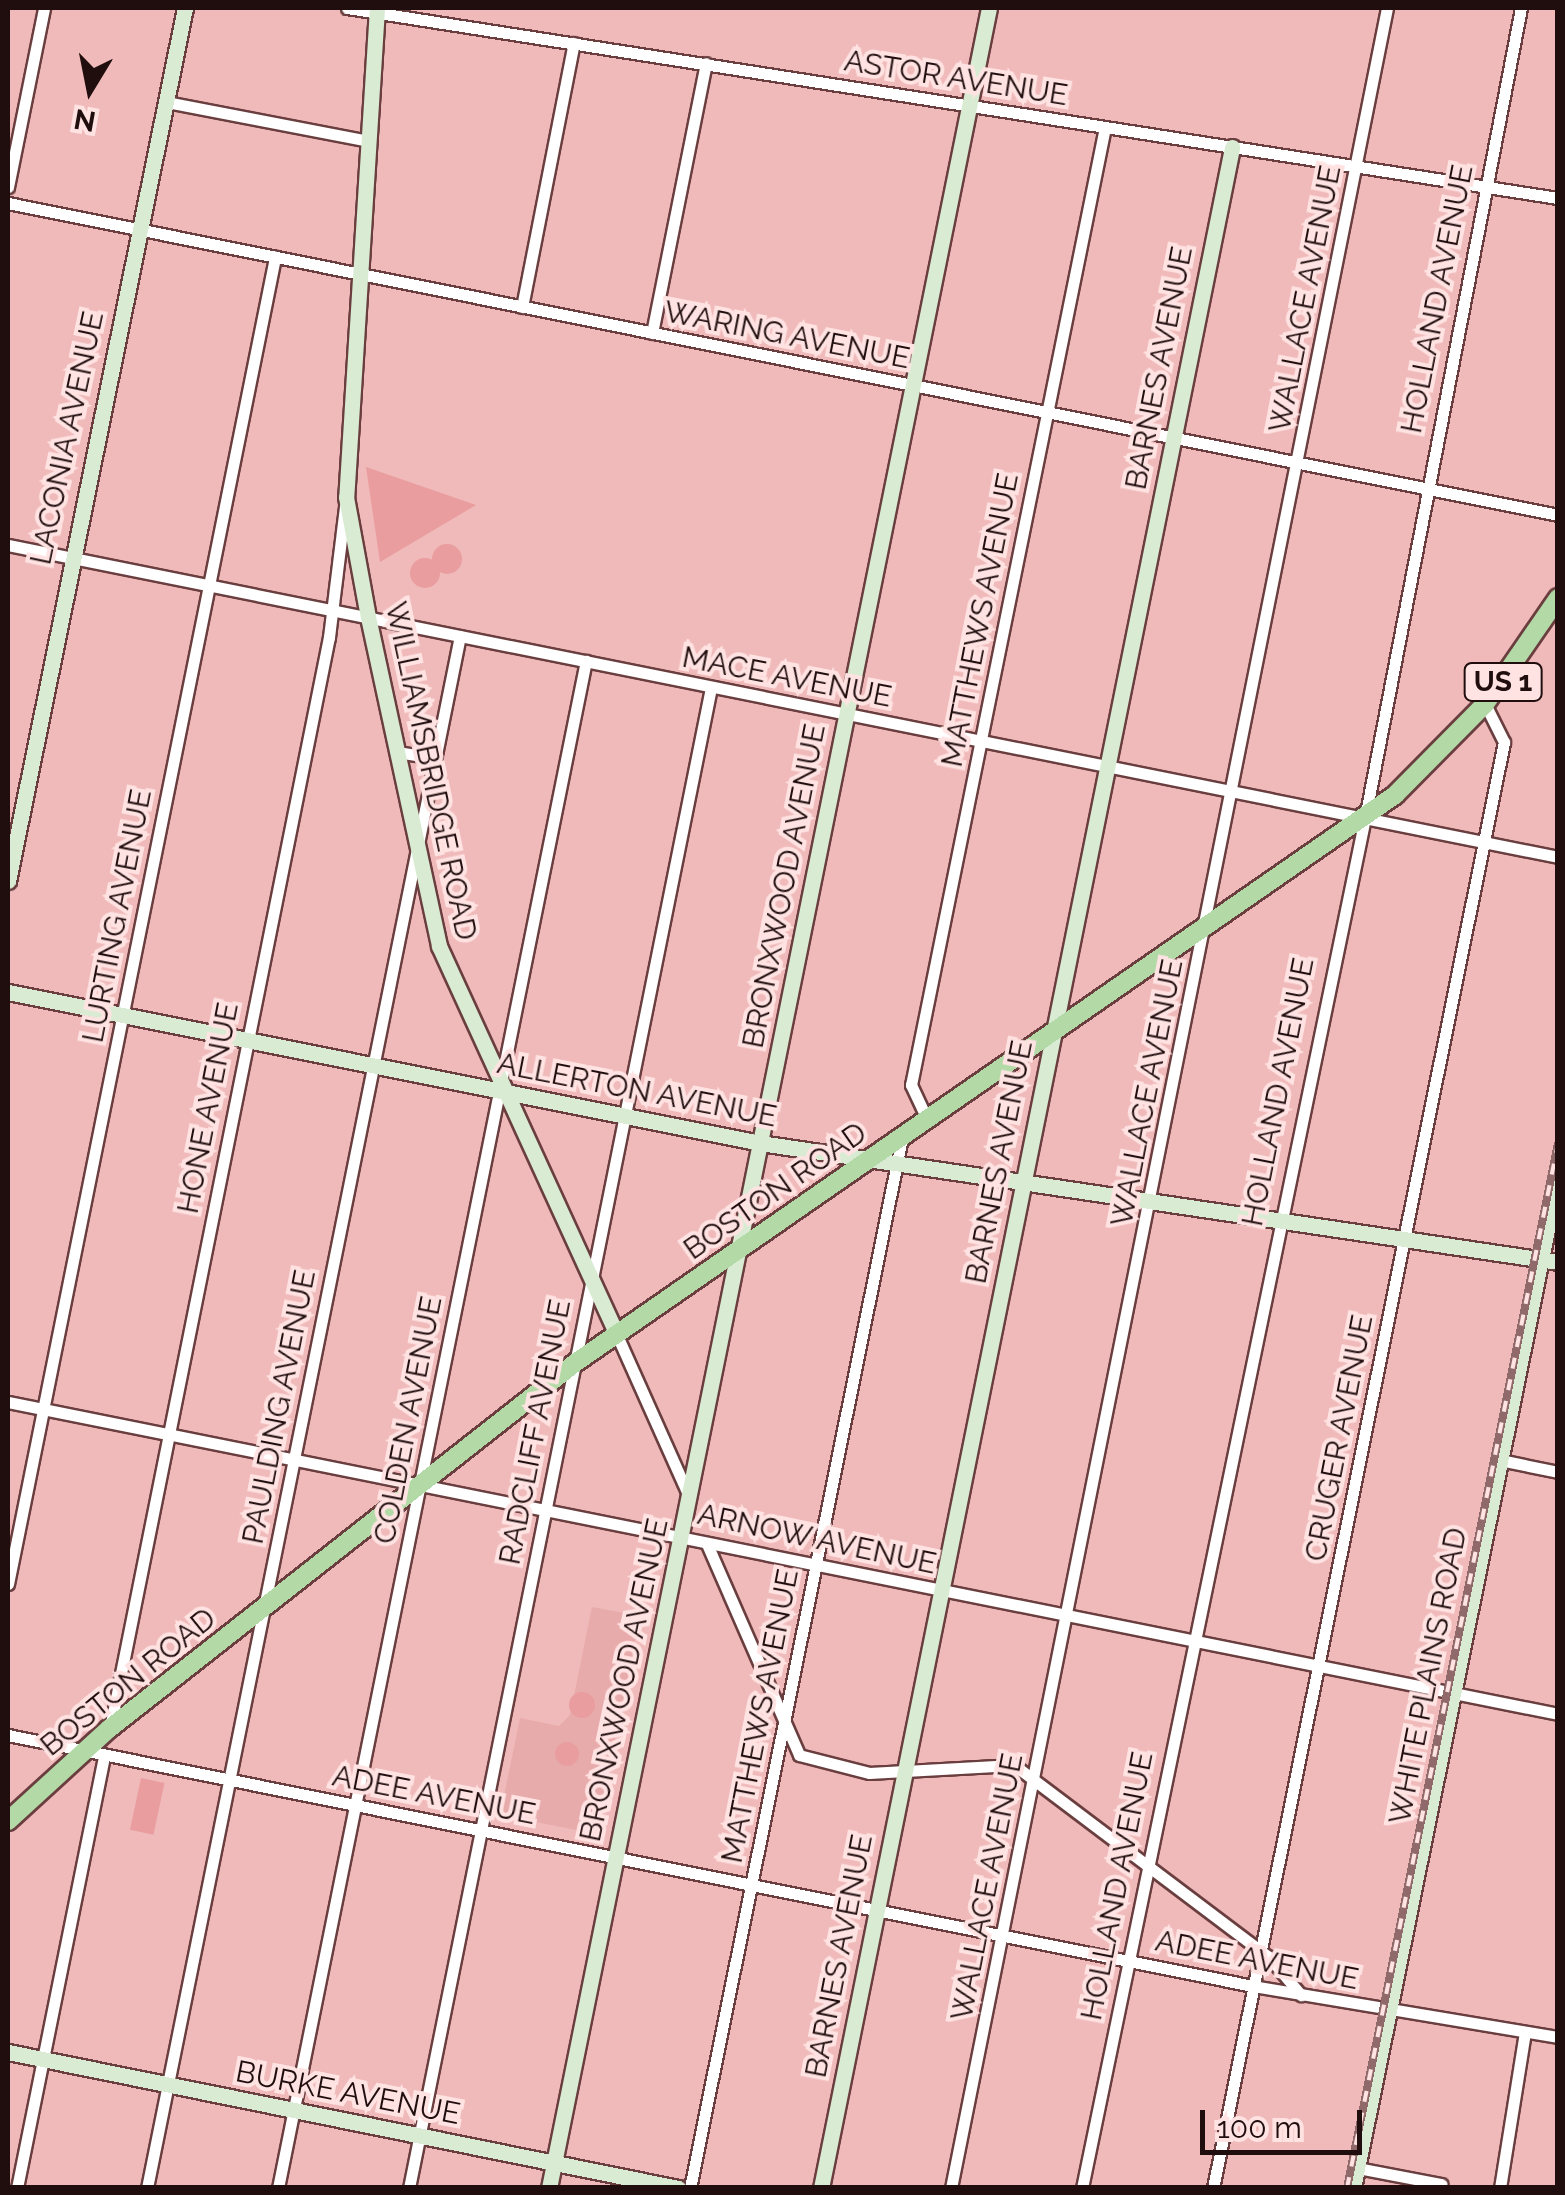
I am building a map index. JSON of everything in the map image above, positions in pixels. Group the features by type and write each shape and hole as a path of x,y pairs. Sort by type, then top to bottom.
{"main road":[{"name":"BOSTON ROAD","path":"8,1821 110,1728 575,1363 1366,818 1486,704 1558,598"}],"street":[{"path":"8,187 44,8"},
{"name":"LACONIA AVENUE","path":"8,881 70,558 185,8"},
{"name":"ASTOR AVENUE","path":"347,8 1558,198"},
{"name":"BRONXWOOD AVENUE","path":"549,2188 989,8"},
{"name":"WALLACE AVENUE","path":"951,2188 1299,464 1387,8"},
{"name":"HOLLAND AVENUE","path":"1082,2188 1277,1220 1366,818 1424,489 1521,8"},
{"name":"WILLIAMSBRIDGE ROAD","path":"376,10 346,496 368,617 438,946 499,1091 592,1278 689,1496"},
{"path":"522,307 574,43"},
{"path":"652,333 706,64"},
{"path":"166,102 369,141"},
{"name":"MATTHEWS AVENUE","path":"927,1119 911,1085 1105,127"},
{"name":"BARNES AVENUE","path":"821,2188 1232,147"},
{"name":"WARING AVENUE","path":"8,203 1558,516"},
{"name":"LURTING AVENUE","path":"8,1584 275,257"},
{"name":"HONE AVENUE","path":"110,1728 331,610 346,496"},
{"name":"MACE AVENUE","path":"8,545 1558,857"},
{"name":"PAULDING AVENUE","path":"148,2188 460,636"},
{"name":"COLDEN AVENUE","path":"278,2188 586,661"},
{"name":"RADCLIFF AVENUE","path":"409,2188 711,686"},
{"name":"CRUGER AVENUE","path":"1212,2188 1505,734 1486,704"},
{"path":"398,752 435,758"},
{"name":"ALLERTON AVENUE","path":"8,992 760,1143 1549,1260"},
{"name":"MATTHEWS AVENUE","path":"690,2188 902,1136"},
{"name":"WHITE PLAINS ROAD","path":"1353,2188 1500,1460 1549,1260 1558,1175"},
{"name":"ARNOW AVENUE","path":"8,1402 1558,1714"},
{"path":"1500,1460 1558,1472"},
{"path":"707,1544 782,1728 819,1766 905,1772 988,1760 1034,1778 1260,1950 1301,1995"},
{"name":"ADEE AVENUE","path":"8,1735 1254,1986 1558,2037"},
{"path":"16,2188 104,1755"},
{"path":"1500,2188 1526,2032"},
{"name":"BURKE AVENUE","path":"8,2052 678,2188"},
{"path":"1357,2168 1442,2184"}],"shaded area":[{"path":"366,467 476,505 380,562"},
{"path":"447,544 458,548 462,559 458,570 447,574 436,570 432,559 436,548"},
{"path":"425,558 436,562 440,573 436,584 425,588 414,584 410,573 414,562"},
{"path":"592,1607 640,1616 596,1834 500,1815 520,1718 559,1726 570,1715"},
{"path":"582,1692 591,1696 595,1705 591,1714 582,1718 573,1714 569,1705 573,1696"},
{"path":"567,1742 576,1745 576,1763 567,1766 558,1763 555,1754 558,1745"},
{"path":"141,1778 164,1783 153,1835 130,1830"}],"railway":[{"path":"1347,2188 1558,1143"}]}
